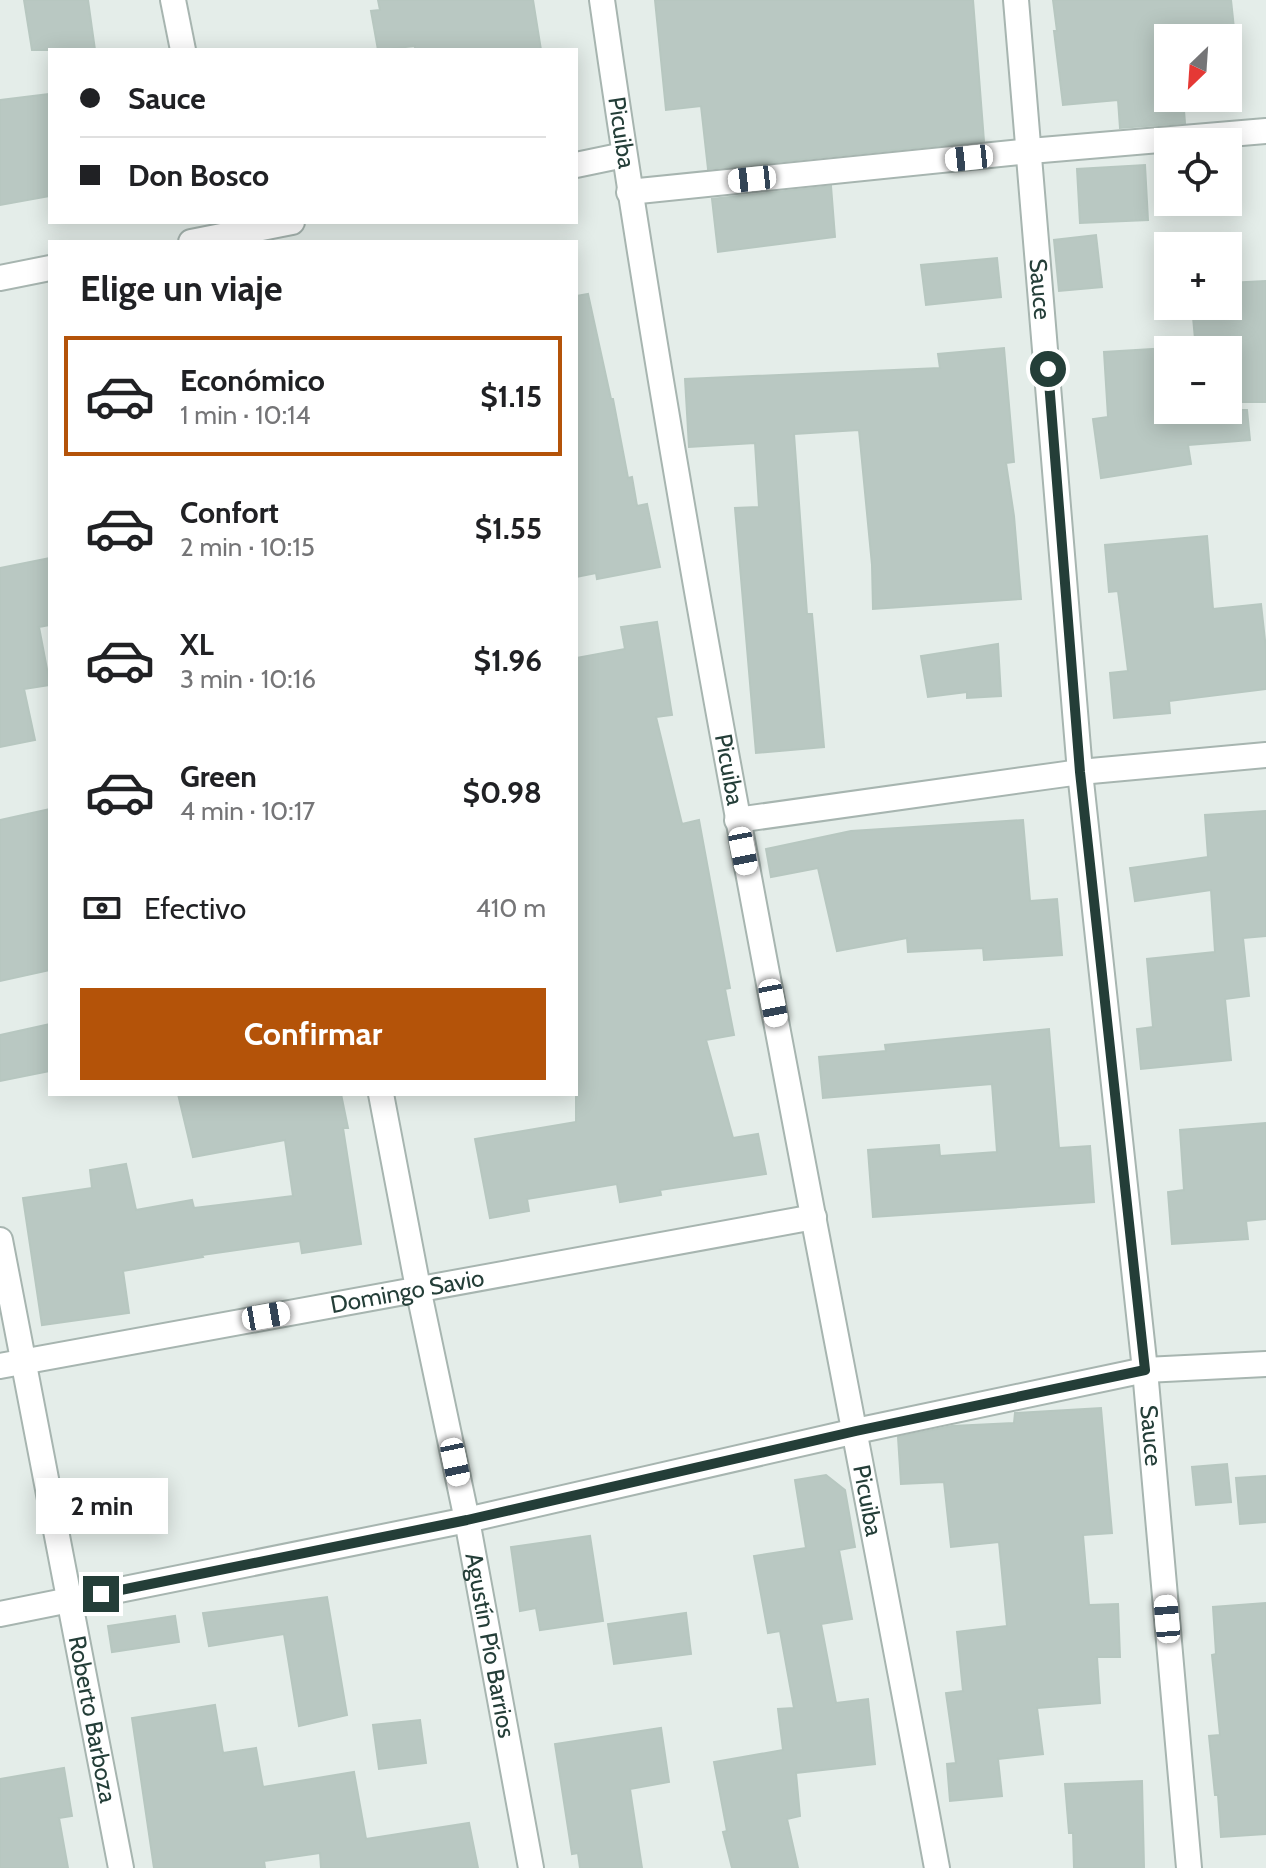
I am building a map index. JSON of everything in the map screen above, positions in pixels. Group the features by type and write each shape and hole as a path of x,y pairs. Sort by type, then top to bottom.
{"street":[{"path":"173,0 183,48"},
{"name":"Picuiba","path":"602,0 629,192 737,820 937,1868"},
{"name":"Sauce","path":"1016,0 1080,772 1145,1370 1189,1868"},
{"path":"629,192 1030,151 1266,131"},
{"path":"578,165 624,155"},
{"path":"198,240 280,224"},
{"path":"0,278 48,268"},
{"path":"737,820 1080,772 1266,755"},
{"name":"Agustín Pío Barrios","path":"381,1096 467,1520 531,1868"},
{"name":"Domingo Savio","path":"12,1363 814,1217"},
{"name":"Roberto Barboza","path":"0,1240 12,1363 71,1600 121,1868"},
{"path":"0,1614 467,1520 856,1431 1145,1370 1266,1364"}],"building":[{"path":"24,0 88,0 95,48 32,50"},
{"path":"378,0 533,0 541,48 378,48 371,11 380,10"},
{"path":"655,0 973,0 984,141 708,169 701,106 666,110"},
{"path":"1053,0 1231,0 1234,24 1154,24 1154,112 1184,112 1185,123 1120,128 1118,100 1063,105 1054,31 1057,31"},
{"path":"48,94 48,196 0,205 0,100"},
{"path":"1145,165 1148,220 1080,223 1077,169"},
{"path":"831,186 835,237 718,252 712,199"},
{"path":"1096,235 1102,287 1059,291 1054,240"},
{"path":"997,258 1001,297 926,305 921,265"},
{"path":"1266,281 1266,402 1242,402 1242,336 1195,336 1193,320 1242,320 1242,282"},
{"path":"588,294 628,478 632,477 637,506 647,504 660,567 597,579 596,573 578,577 578,296"},
{"path":"1004,348 1014,462 1006,463 1021,599 873,609 872,565 859,430 794,434 807,614 812,614 824,747 756,753 735,508 759,507 755,443 689,447 685,379 940,368 938,354"},
{"path":"1154,349 1154,424 1242,424 1242,410 1247,410 1250,440 1188,445 1191,464 1101,478 1093,419 1108,417 1104,352"},
{"path":"1207,536 1213,609 1261,604 1266,689 1169,701 1170,713 1114,718 1110,673 1128,671 1118,591 1109,592 1105,545"},
{"path":"48,558 48,625 39,627 48,685 24,689 35,740 0,747 0,568"},
{"path":"657,622 672,715 656,717 682,824 699,820 730,988 725,989 734,1035 706,1040 733,1138 758,1134 766,1174 660,1190 661,1195 620,1202 617,1184 527,1199 529,1211 490,1218 475,1139 576,1122 578,658 625,649 621,627"},
{"path":"998,644 1001,696 967,698 967,692 928,697 921,656"},
{"path":"48,809 48,970 0,981 0,820"},
{"path":"1266,811 1266,936 1243,938 1249,996 1225,999 1231,1060 1141,1069 1137,1029 1153,1027 1147,959 1215,952 1211,890 1135,901 1130,868 1208,857 1205,815"},
{"path":"1023,820 1030,901 1057,899 1062,955 984,960 983,948 908,952 907,938 837,951 818,868 771,877 766,849 851,831"},
{"path":"48,1024 48,1071 0,1081 0,1035"},
{"path":"1049,1029 1059,1148 1090,1146 1094,1202 873,1217 868,1150 939,1145 940,1156 997,1152 992,1084 823,1098 819,1057 886,1051 885,1045"},
{"path":"178,1096 341,1096 348,1128 343,1128 361,1244 302,1253 300,1241 202,1255 123,1271 129,1313 42,1325 23,1198 92,1188 90,1170 126,1164 136,1210 192,1200 194,1208 293,1196 285,1140 193,1157"},
{"path":"1266,1123 1266,1219 1246,1221 1248,1239 1172,1244 1168,1192 1184,1190 1180,1130"},
{"path":"1101,1408 1112,1533 1083,1535 1089,1605 1118,1604 1120,1657 1097,1657 1100,1703 1037,1708 1043,1754 998,1759 1002,1796 950,1801 947,1764 956,1763 946,1693 963,1691 957,1632 1007,1626 999,1542 951,1547 944,1482 901,1484 898,1437 952,1426 1014,1423 1015,1413"},
{"path":"1227,1464 1231,1502 1196,1505 1192,1467"},
{"path":"826,1475 845,1490 855,1547 839,1550 852,1619 821,1624 836,1703 868,1699 875,1764 796,1773 800,1816 787,1819 798,1868 732,1868 723,1832 727,1831 714,1762 783,1750 778,1709 794,1708 780,1631 768,1633 754,1556 806,1548 795,1480"},
{"path":"1266,1476 1266,1522 1240,1524 1236,1478"},
{"path":"590,1536 603,1621 540,1630 536,1608 520,1611 511,1547"},
{"path":"327,1597 347,1715 299,1726 284,1634 209,1646 203,1613"},
{"path":"1266,1603 1266,1834 1221,1837 1209,1736 1220,1735 1212,1655 1216,1654 1213,1607"},
{"path":"686,1613 691,1654 614,1664 608,1624"},
{"path":"175,1616 179,1642 112,1652 108,1626"},
{"path":"215,1705 223,1753 256,1748 263,1787 354,1772 366,1839 469,1823 478,1868 321,1868 320,1853 264,1861 265,1868 154,1868 132,1718"},
{"path":"420,1720 426,1763 379,1769 373,1725"},
{"path":"661,1728 669,1782 630,1789 642,1868 580,1868 578,1853 572,1854 555,1744"},
{"path":"64,1768 72,1816 59,1818 68,1868 0,1868 0,1779"},
{"path":"1142,1781 1144,1868 1074,1868 1073,1833 1069,1833 1065,1784"}],"route":[{"path":"101,1594 467,1520 856,1431 1145,1370 1080,772 1048,369"}]}
